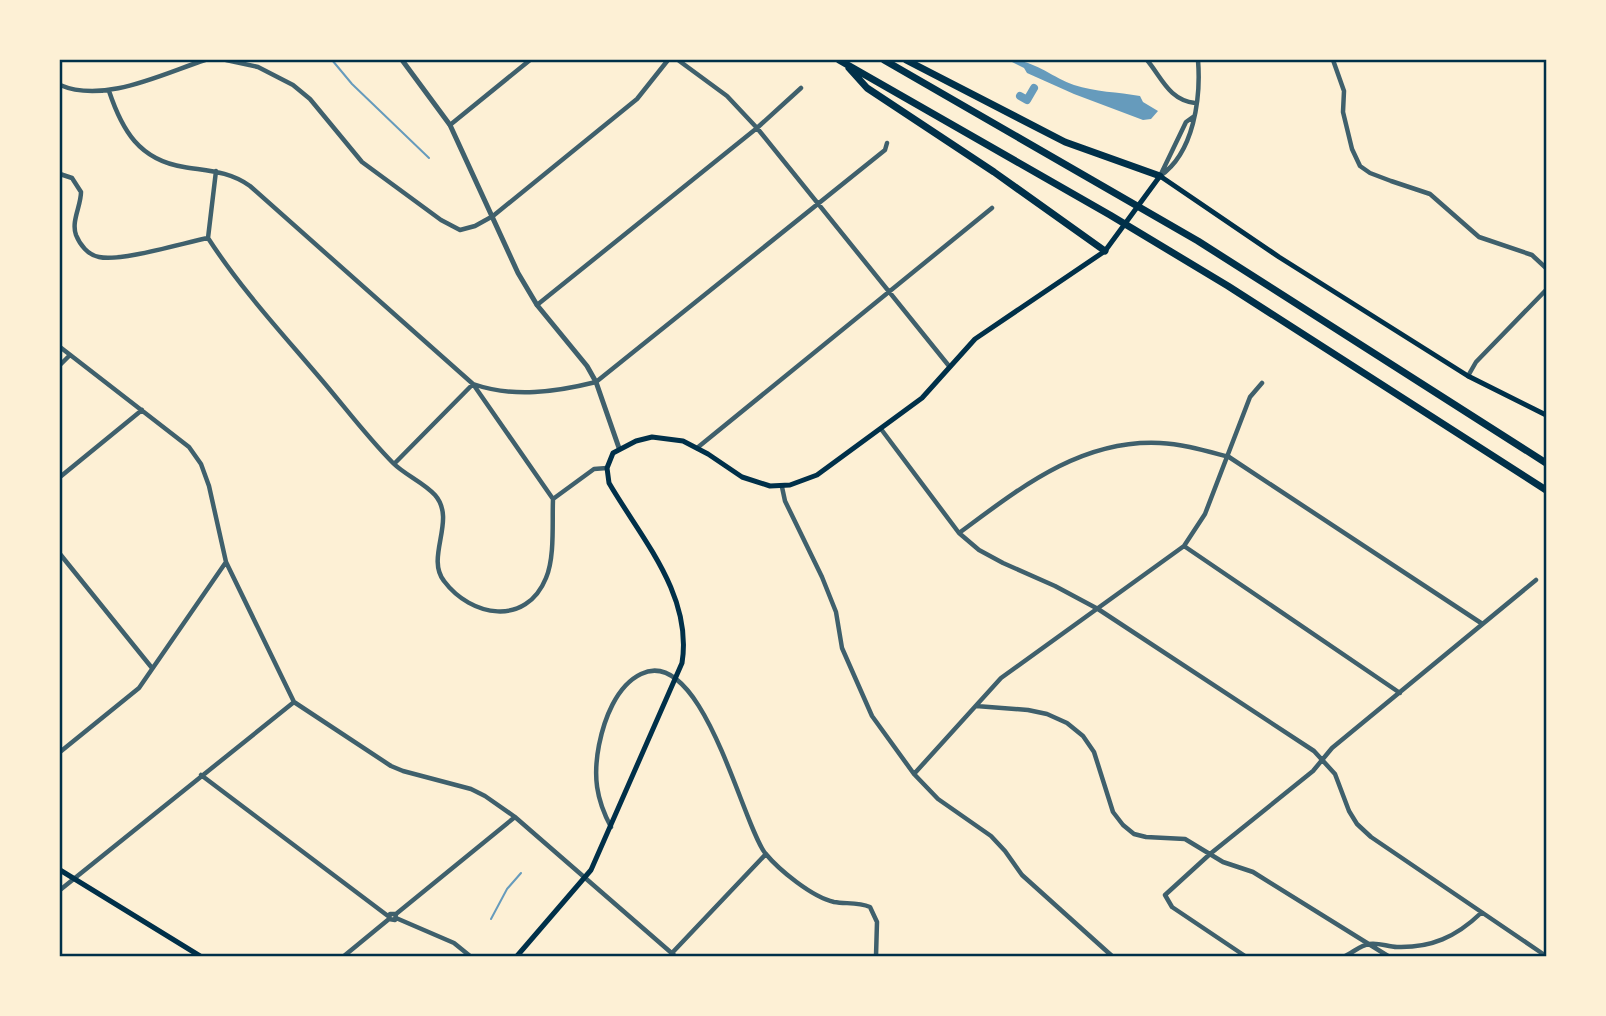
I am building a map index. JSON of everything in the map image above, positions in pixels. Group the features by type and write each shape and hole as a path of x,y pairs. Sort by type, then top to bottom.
{"highway":[{"path":"884,60 1125,197 1324,319 1546,463"},
{"path":"906,60 1065,142 1160,176"},
{"path":"841,61 1142,234 1278,317 1546,490"},
{"path":"841,61 867,88 994,172 1105,251"}],"main road":[{"path":"517,957 585,879 611,828 682,663 684,648 680,614 661,568 609,483 609,460 619,448 652,437 667,438 697,448 742,477 757,483 782,487 817,475 929,391 975,340 1105,251 1160,176 1279,257 1468,376 1546,415"},
{"path":"60,870 200,957"}],"street":[{"path":"60,85 69,89 108,92 205,60"},
{"path":"226,60 258,67 293,85 310,99 362,162 441,220 460,230 475,226 493,216 637,99 668,60"},
{"path":"402,60 450,125 518,273 537,305 576,351 596,382 619,448"},
{"path":"450,125 530,60"},
{"path":"678,60 727,96 757,128 949,366"},
{"path":"1147,60 1174,96 1185,102 1195,103"},
{"path":"1160,176 1186,122 1193,117 1198,60"},
{"path":"1333,60 1344,91 1343,112 1352,149 1360,166 1370,173 1430,194 1479,237 1520,249 1540,260 1546,268"},
{"path":"537,305 757,128 801,88"},
{"path":"108,92 119,120 137,145 165,162 216,171 240,179 261,194 473,384 553,499 549,567 541,588 527,604 498,613 491,611 465,599 442,579 438,562 443,525 439,499 394,464 249,298 208,238 216,171"},
{"path":"473,384 497,391 541,392 596,382 885,150 887,143"},
{"path":"60,174 72,178 81,192 76,235 84,249 96,257 121,257 208,238"},
{"path":"697,448 992,208"},
{"path":"1468,376 1476,362 1546,290"},
{"path":"60,347 189,447 201,464 209,485 226,562 294,702 391,766 471,789 515,817 673,955 766,854"},
{"path":"60,365 70,355"},
{"path":"914,775 1001,678 1184,546 1205,514 1250,397 1262,383"},
{"path":"394,464 473,384"},
{"path":"60,477 142,410"},
{"path":"881,429 958,533 979,550 1098,609 1314,751 1335,775 1357,824 1371,837 1546,956"},
{"path":"958,533 1046,472 1097,451 1161,443 1194,448 1228,457 1481,624"},
{"path":"553,499 594,469 607,468"},
{"path":"782,487 785,502 836,612 842,648 872,716 914,775 938,799 991,836 1022,875 1112,957"},
{"path":"1184,546 1400,693"},
{"path":"60,554 152,668"},
{"path":"60,752 139,688 226,562"},
{"path":"1245,957 1172,907 1165,895 1210,854 1313,771 1332,748 1536,579"},
{"path":"611,828 595,790 594,779 599,741 612,705 630,681 640,674 657,672 675,678 687,690 714,734 766,854 791,878 817,895 835,902 870,907 877,922 876,957"},
{"path":"60,890 294,702"},
{"path":"975,706 1028,710 1047,714 1067,723 1083,736 1094,751 1113,812 1134,834 1146,838 1185,839 1235,867 1253,872 1388,957"},
{"path":"201,775 394,921 396,916 515,817"},
{"path":"1345,957 1368,944 1397,947 1432,944 1449,938 1481,913"},
{"path":"396,916 454,943 470,957"},
{"path":"344,957 389,917"}],"water":[{"path":"1008,60 1026,62 1082,87 1140,96 1143,102 1158,111 1151,119 1143,120 1074,94 1027,73 1024,68"}],"waterway":[{"path":"332,60 352,84 429,158"},
{"path":"1020,96 1027,100 1034,88"},
{"path":"491,919 507,889 521,873"}]}
